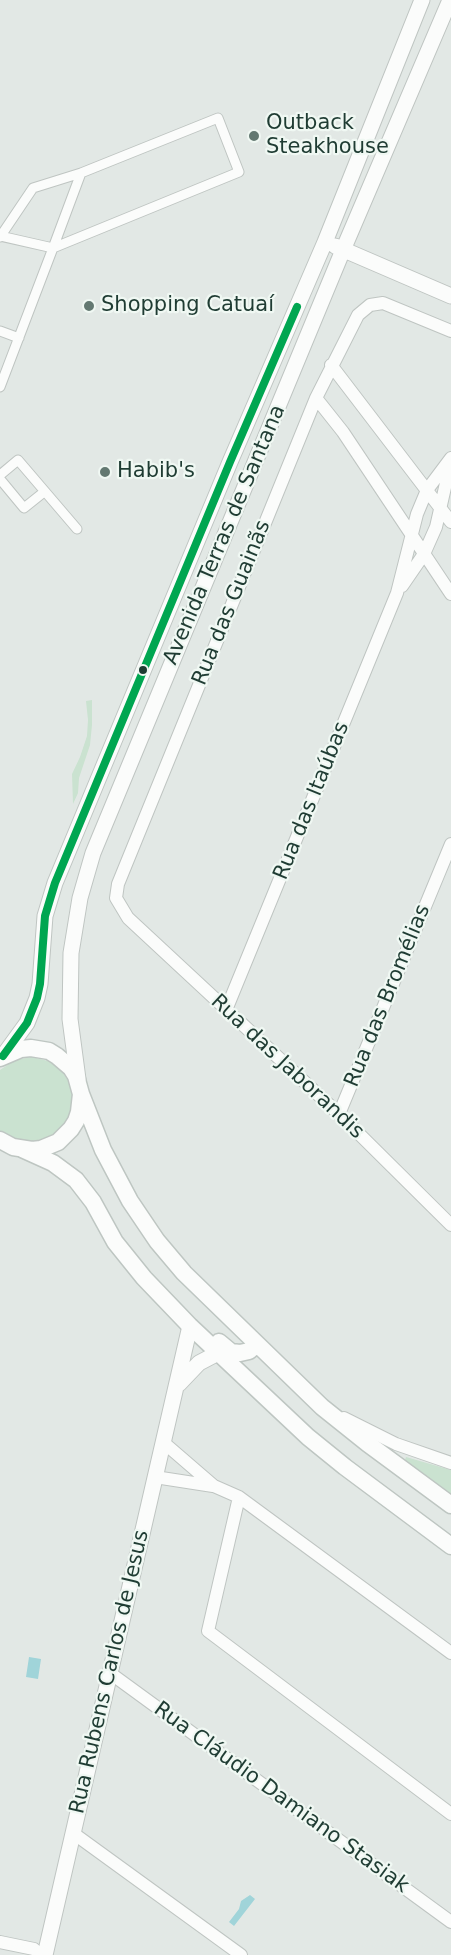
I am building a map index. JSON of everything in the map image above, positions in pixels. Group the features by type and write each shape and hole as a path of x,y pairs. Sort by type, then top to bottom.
{"main road":[{"path":"2,1057 12,1051 31,1048 49,1051 71,1068 103,1150 117,1179 139,1216 184,1273 322,1407 451,1505"},
{"path":"0,1140 22,1149 32,1150 50,1146 65,1136 76,1121 79,1112 80,1089"},
{"path":"22,1149 54,1163 76,1180 86,1191 115,1242 144,1278 190,1326 308,1437 451,1546"},
{"path":"190,1326 205,1331 231,1352 249,1351 256,1345"}],"street":[{"name":"Avenida Terras de Santana","path":"2,1057 27,1023 37,998 44,923 55,883 325,242 422,0"},
{"name":"Avenida Terras de Santana","path":"80,1089 70,1019 69,974 75,924 88,867 343,250 450,0"},
{"path":"218,118 238,172 53,248 0,236 33,188 81,173 218,118"},
{"path":"0,387 81,173"},
{"path":"325,242 451,296"},
{"name":"Rua das Guainãs","path":"122,909 116,898 118,884 316,398 358,315 370,305 383,303 451,331"},
{"path":"0,331 19,338"},
{"path":"331,365 451,522"},
{"path":"316,398 343,432 451,594"},
{"name":"Rua das Itaúbas","path":"226,1010 397,593 417,514 427,490 451,459"},
{"name":"Rua das Itaúbas","path":"397,593 424,554 436,527 451,459"},
{"path":"44,492 24,508 0,477 18,460 77,529"},
{"name":"Rua das Bromélias","path":"339,1114 451,844"},
{"name":"Rua das Jaborandis","path":"122,909 128,918 339,1114 451,1225"},
{"name":"Rua Rubens Carlos de Jesus","path":"43,1955 74,1833 190,1326"},
{"name":"Rua Rubens Carlos de Jesus","path":"176,1389 199,1363 219,1353"},
{"path":"322,1407 396,1444 451,1463"},
{"path":"163,1442 214,1486"},
{"path":"155,1477 214,1486 239,1497 451,1653"},
{"path":"239,1497 208,1631 451,1814"},
{"name":"Rua Cláudio Damiano Stasiak","path":"110,1673 451,1922"},
{"path":"74,1833 241,1955"},
{"path":"0,1942 34,1949 43,1955"}],"green space":[{"path":"92,700 90,745 73,804 72,774 87,736 86,701"},
{"path":"32,1057 48,1061 62,1071 70,1084 73,1100 66,1124 55,1135 40,1142 23,1143 7,1137 0,1131 0,1070 15,1060"},
{"path":"406,1457 451,1470 451,1494 406,1461"}],"water":[{"path":"29,1657 41,1659 38,1679 26,1677"},
{"path":"250,1895 255,1899 234,1926 229,1922 239,1909 241,1901"}],"transit line":[{"path":"3,1056 27,1023 37,998 45,916 55,883 297,307"}],"place":[{"name":"Outback Steakhouse","path":"254,136"},
{"name":"Shopping Catuaí","path":"89,306"},
{"name":"Habib's","path":"105,472"}]}
